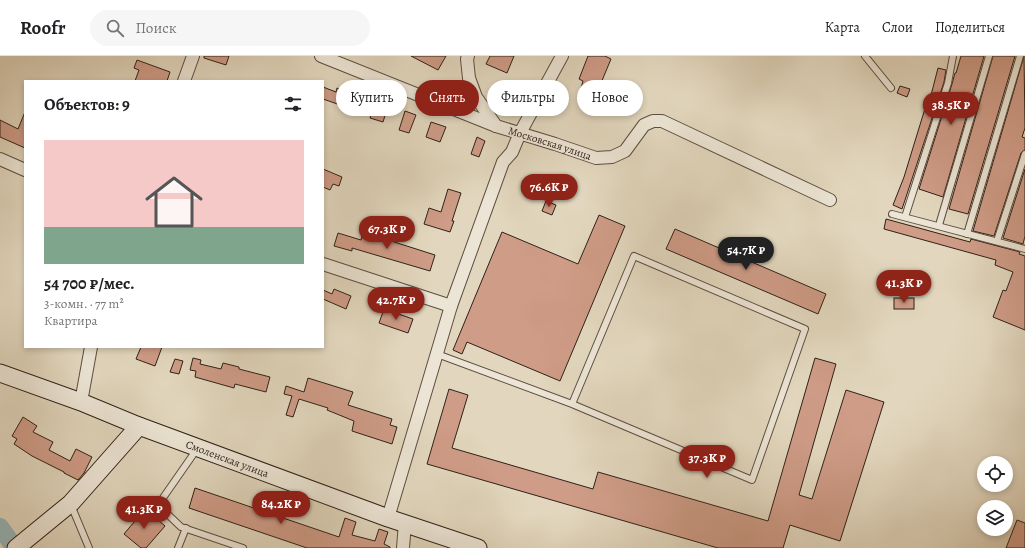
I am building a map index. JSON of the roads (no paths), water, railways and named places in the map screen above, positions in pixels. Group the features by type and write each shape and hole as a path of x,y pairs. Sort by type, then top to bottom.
{"main road":[{"name":"Смоленская улица","path":"0,373 80,402 197,448 388,518 478,548"},
{"path":"16,548 71,503 139,426"}],"street":[{"path":"184,80 193,56"},
{"name":"Московская улица","path":"321,56 496,126 596,158 612,157 625,151 644,126 653,121 662,121 830,200"},
{"path":"468,56 469,78 476,96 496,126"},
{"path":"388,518 451,306 503,162 512,152 520,133 562,56"},
{"path":"0,159 24,170"},
{"path":"324,264 451,306"},
{"path":"80,402 91,348"},
{"path":"403,548 405,523"}],"lane":[{"path":"865,56 891,88"},
{"path":"905,217 948,83 954,56"},
{"path":"939,225 989,56"},
{"path":"967,234 1020,56"},
{"path":"997,242 1025,154"},
{"path":"892,214 939,225 1025,249"},
{"path":"437,354 572,404 752,480 805,329 634,256 572,404"},
{"path":"197,448 158,505 182,527 243,548"},
{"path":"71,503 89,548"},
{"path":"178,548 186,528"}],"waterway":[{"path":"0,527 15,548"}]}
